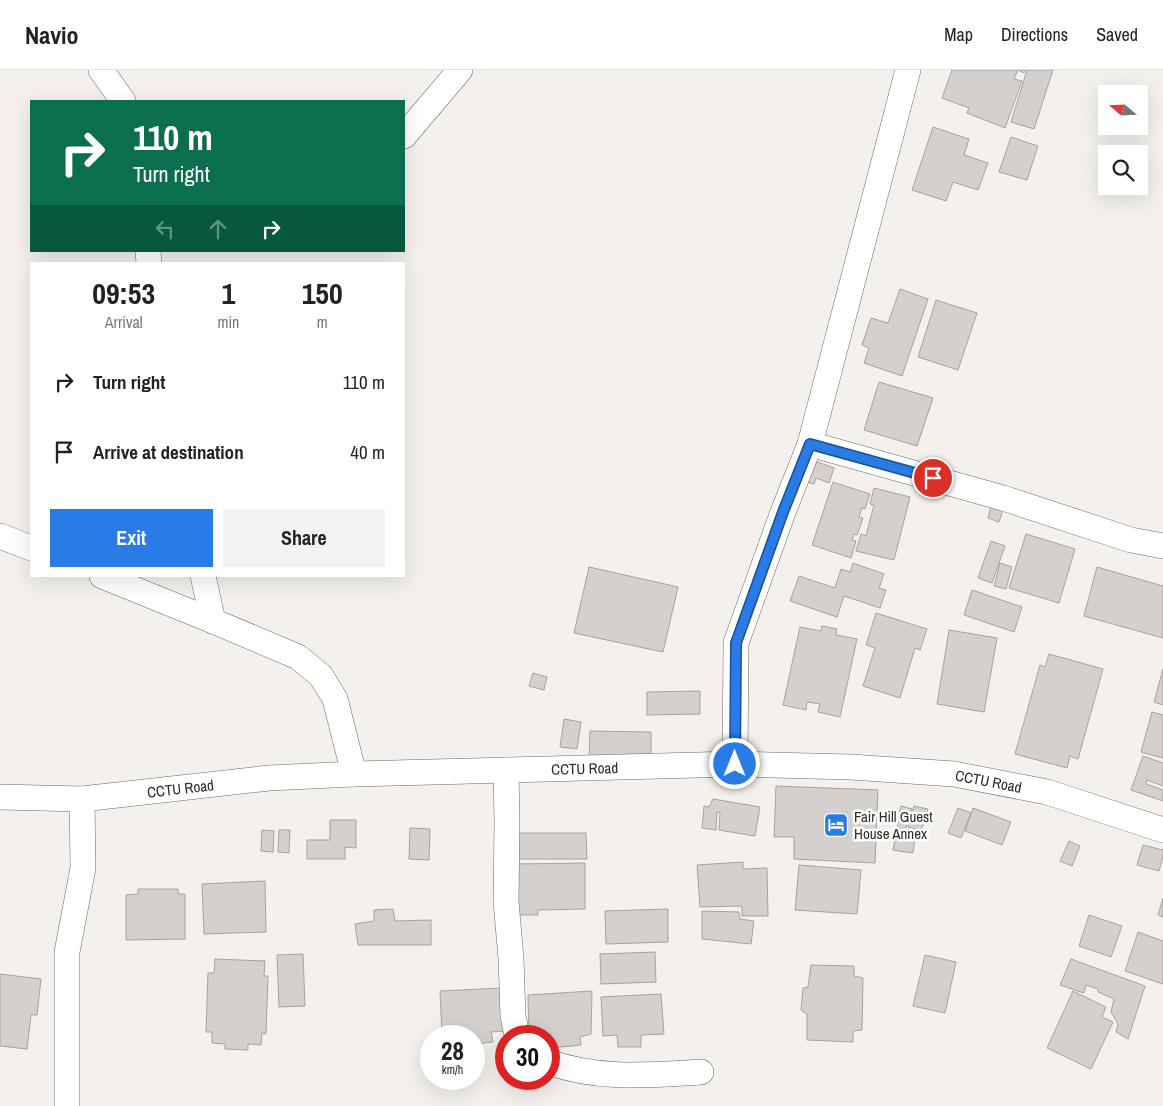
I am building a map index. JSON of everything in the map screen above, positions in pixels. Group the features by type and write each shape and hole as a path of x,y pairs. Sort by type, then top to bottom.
{"street":[{"path":"101,70 122,100"},
{"path":"405,135 460,70"},
{"path":"735,764 736,643 783,512 810,444 908,70"},
{"path":"810,444 1003,498 1131,540 1163,546"},
{"path":"0,536 30,548"},
{"path":"104,577 298,657 321,676 335,699 354,774"},
{"path":"203,577 213,621"},
{"name":"CCTU Road","path":"0,797 82,799 269,778 354,774 735,764 851,767 954,774 1048,792 1163,830"},
{"path":"506,770 506,901 515,1025"},
{"path":"67,1106 67,952 83,868 82,799"},
{"path":"560,1066 617,1075 648,1076 701,1072"}],"building":[{"path":"952,70 1018,70 1014,79 1022,81 1005,128 967,113 969,108 942,98"},
{"path":"1027,70 1053,70 1034,129 1011,122"},
{"path":"933,127 969,139 964,155 988,163 978,190 953,182 946,201 912,190"},
{"path":"1011,137 1038,146 1027,180 999,172"},
{"path":"900,289 928,299 902,376 864,363 869,348 862,345 871,318 888,323"},
{"path":"936,300 977,313 958,370 918,357"},
{"path":"879,382 933,398 917,446 864,430"},
{"path":"815,461 834,468 829,483 816,478 814,484 807,482"},
{"path":"833,482 870,494 865,509 862,508 859,517 863,518 857,535 854,534 852,540 856,541 851,558 812,545"},
{"path":"874,488 910,497 894,560 856,551 861,534 866,536 874,505 870,504"},
{"path":"992,503 1004,507 999,522 988,518"},
{"path":"1026,534 1075,549 1059,603 1009,588"},
{"path":"991,541 1005,546 992,583 978,578"},
{"path":"853,563 884,574 879,588 886,590 880,608 844,596 837,617 790,601 799,576 835,588 841,569 850,572"},
{"path":"1000,563 1012,567 1006,589 994,586"},
{"path":"589,567 678,587 663,652 574,633"},
{"path":"1097,567 1163,586 1163,638 1084,616"},
{"path":"972,590 1022,607 1014,632 964,615"},
{"path":"876,613 927,629 920,650 915,648 900,698 863,686 875,648 866,645"},
{"path":"822,626 837,629 836,635 857,639 840,717 818,712 820,704 807,702 806,710 783,705 800,627 821,631"},
{"path":"949,630 997,638 984,712 937,704"},
{"path":"1049,654 1103,669 1078,759 1070,756 1067,768 1015,754 1040,665 1045,667"},
{"path":"1163,669 1163,705 1154,702"},
{"path":"533,673 547,677 544,690 529,686"},
{"path":"700,691 700,714 647,715 647,692"},
{"path":"1152,712 1163,715 1163,758 1141,752"},
{"path":"564,719 581,722 577,749 560,747"},
{"path":"590,731 651,732 651,761 589,760"},
{"path":"1143,756 1163,763 1163,786 1147,780 1146,784 1163,790 1163,801 1131,790"},
{"path":"776,786 878,790 875,863 794,859 794,837 774,837"},
{"path":"713,799 760,807 755,836 719,830 720,813 717,812 716,830 702,828 704,806 709,807"},
{"path":"901,806 912,809 909,819 898,816"},
{"path":"914,806 928,809 921,831 908,827"},
{"path":"958,808 971,813 961,838 948,833"},
{"path":"973,808 1011,822 1002,845 965,831"},
{"path":"900,819 908,822 905,830 897,827"},
{"path":"330,820 356,820 356,848 345,847 345,859 307,859 307,840 330,840"},
{"path":"410,828 430,829 429,860 409,859"},
{"path":"262,830 274,831 273,852 261,851"},
{"path":"279,830 290,830 289,853 278,852"},
{"path":"515,833 586,833 587,859 515,859"},
{"path":"896,834 915,837 913,853 893,850"},
{"path":"1069,841 1080,846 1072,866 1060,861"},
{"path":"1143,845 1163,850 1159,871 1137,865"},
{"path":"743,862 743,869 767,868 768,916 742,916 742,906 700,907 697,865"},
{"path":"585,863 585,909 538,910 538,915 514,915 514,864"},
{"path":"799,865 861,870 857,914 795,910"},
{"path":"265,881 266,932 204,934 202,884"},
{"path":"138,889 178,889 178,894 185,894 185,939 126,940 126,895 138,894"},
{"path":"1163,898 1163,917 1158,915"},
{"path":"393,909 395,921 431,920 431,945 358,945 355,924 374,921 374,910"},
{"path":"668,909 668,942 606,944 605,911"},
{"path":"702,911 739,912 740,919 754,921 751,944 702,939"},
{"path":"1089,915 1122,926 1111,957 1079,946"},
{"path":"1138,932 1163,941 1163,984 1125,971"},
{"path":"655,952 656,982 601,984 600,954"},
{"path":"303,954 305,1006 279,1007 277,955"},
{"path":"925,955 956,962 945,1013 913,1006"},
{"path":"215,959 265,961 264,976 268,976 266,1034 262,1033 261,1045 248,1044 248,1050 225,1049 225,1044 212,1043 212,1032 206,1032 208,973 214,973"},
{"path":"1071,959 1145,986 1128,1039 1116,1032 1118,1024 1111,1012 1114,999 1098,992 1098,989 1086,985 1084,993 1060,985"},
{"path":"811,965 854,966 854,976 863,978 862,1030 853,1031 853,1042 807,1040 807,1014 801,1010 803,988 808,987"},
{"path":"0,974 41,979 37,1015 31,1015 27,1049 0,1046"},
{"path":"503,988 506,1025 495,1025 495,1032 491,1032 493,1042 485,1043 485,1025 442,1025 440,991"},
{"path":"592,991 591,1034 580,1037 581,1045 560,1047 560,1025 529,1025 528,995"},
{"path":"1073,991 1106,1007 1102,1017 1113,1022 1091,1069 1047,1048"},
{"path":"661,994 664,1034 641,1035 641,1047 618,1047 617,1035 603,1036 601,997"}],"place":[{"name":"Fair Hill Guest House Annex","path":"836,825"}],"route":[{"path":"735,764 736,643 783,512 810,444 933,478"}]}
